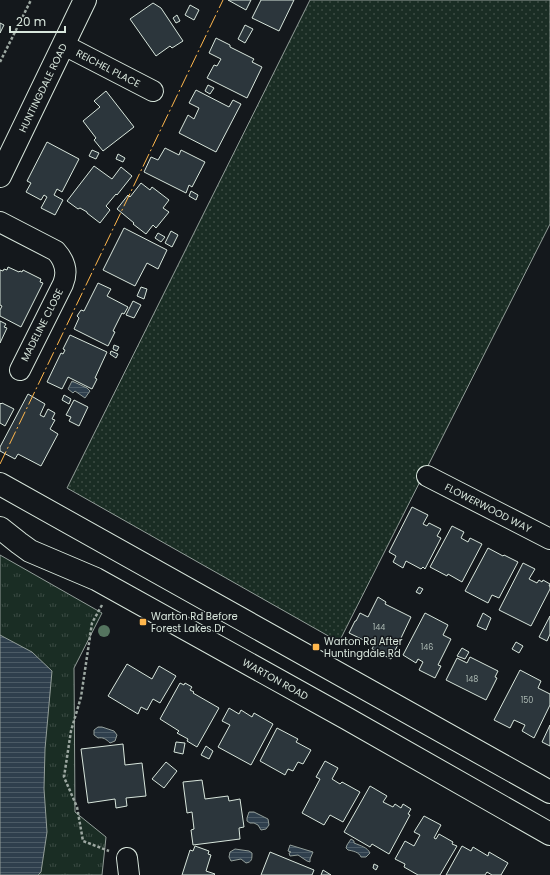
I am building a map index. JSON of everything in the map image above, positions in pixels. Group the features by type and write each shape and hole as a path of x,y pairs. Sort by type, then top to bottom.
{"main road":[{"name":"HUNTINGDALE ROAD","path":"0,176 85,0"},
{"path":"0,484 550,792"},
{"name":"WARTON ROAD","path":"0,528 30,551 96,579 550,834"}],"street":[{"name":"REICHEL PLACE","path":"64,45 153,91"},
{"name":"MADELINE CLOSE","path":"0,222 56,251 61,256 64,264 65,279 63,284 20,370"},
{"name":"FLOWERWOOD WAY","path":"427,476 550,539"}],"path":[{"path":"0,62 31,0"},
{"path":"102,605 92,623 81,697 71,732 64,777 77,807 83,841 128,866"}],"green space":[{"path":"310,0 550,0 550,224 339,642 67,488"},
{"path":"0,555 102,613 74,668 75,812 106,837 102,875 0,875"}],"water":[{"path":"72,381 90,391 85,398 75,391 73,393 68,389"},
{"path":"0,635 32,652 52,671 45,749 44,789 47,832 41,872 38,875 0,875"},
{"path":"98,727 114,731 117,735 115,741 110,743 107,740 98,738 94,735 94,730"},
{"path":"249,812 254,812 268,819 269,825 266,829 261,830 258,825 247,821"},
{"path":"351,839 354,843 365,848 370,853 366,857 361,857 354,851 348,850 346,848"},
{"path":"290,845 313,852 310,862 298,855 290,856 289,853 291,852 288,851"},
{"path":"235,849 249,851 252,853 251,861 246,863 241,859 231,861 229,857 230,852"}],"building":[{"path":"228,0 251,0 246,10"},
{"path":"261,0 294,0 279,31 252,18"},
{"path":"153,3 161,8 183,41 172,48 170,46 156,56 130,19"},
{"path":"190,5 199,10 194,20 185,15"},
{"path":"177,15 180,21 176,23 173,18"},
{"path":"0,23 4,25 0,33"},
{"path":"245,25 253,29 245,43 238,39"},
{"path":"216,38 254,59 252,62 262,67 247,98 207,78 214,65 217,66 221,59 209,53"},
{"path":"208,85 214,88 210,94 205,91"},
{"path":"196,90 229,107 233,100 241,104 216,152 179,133 188,115 194,119 199,108 189,103"},
{"path":"106,91 134,127 103,151 94,140 96,138 83,121 100,107 94,101"},
{"path":"47,142 79,159 62,192 57,189 54,195 63,200 55,215 41,208 47,197 44,195 41,200 26,192 31,183 27,181"},
{"path":"165,148 179,155 181,150 205,162 192,187 189,185 186,193 144,172 151,157 158,160"},
{"path":"92,150 99,153 96,159 89,156"},
{"path":"118,154 125,158 123,162 116,159"},
{"path":"94,166 112,179 121,167 132,176 106,206 110,210 100,223 87,212 80,208 78,209 67,201"},
{"path":"141,183 150,190 152,187 169,200 163,208 169,212 156,228 153,225 146,234 117,209 128,195 130,197"},
{"path":"191,191 198,195 196,200 189,196"},
{"path":"124,228 167,250 158,269 147,263 135,286 103,270"},
{"path":"171,231 178,235 172,247 165,243"},
{"path":"158,233 165,237 161,242 155,238"},
{"path":"8,267 19,272 22,272 23,270 41,279 40,282 43,283 21,327 0,316 2,306 0,305 0,270 7,270"},
{"path":"98,283 111,289 107,296 128,307 124,314 122,313 113,331 115,332 108,346 74,329 79,318 77,316 81,310 84,311"},
{"path":"141,287 147,289 144,299 137,296"},
{"path":"133,301 141,305 134,318 126,315"},
{"path":"0,321 6,324 4,327 7,328 0,343"},
{"path":"70,335 107,352 95,378 97,379 92,389 68,377 62,389 47,382 61,353 63,354 65,350 63,349"},
{"path":"114,345 119,347 117,351 113,349"},
{"path":"111,351 118,354 116,358 110,354"},
{"path":"28,394 45,404 40,415 44,417 48,409 55,413 52,419 55,420 50,429 58,434 41,466 18,454 15,459 0,451 0,447"},
{"path":"64,395 71,399 69,404 62,400"},
{"path":"74,400 88,407 79,426 69,421 71,417 66,415"},
{"path":"0,403 14,409 5,426 0,423"},
{"path":"412,507 428,515 423,524 427,526 429,523 441,529 437,536 441,538 425,569 423,567 421,569 406,561 403,568 393,562 396,556 389,552"},
{"path":"452,526 464,532 461,538 468,542 470,538 482,544 462,582 448,574 447,576 430,567"},
{"path":"488,548 518,562 499,598 492,595 488,603 465,591"},
{"path":"523,563 535,569 529,579 537,583 539,580 542,582 543,580 550,584 550,589 531,626 499,610"},
{"path":"419,587 423,589 420,594 416,592"},
{"path":"378,597 386,602 385,604 411,617 391,659 372,649 374,645 349,633 360,613 368,617"},
{"path":"425,613 448,625 443,635 451,639 438,665 441,666 435,678 419,670 423,662 418,659 416,663 403,655"},
{"path":"483,613 491,618 486,630 477,626"},
{"path":"550,616 550,634 547,641 539,637"},
{"path":"516,642 523,646 519,653 512,649"},
{"path":"462,648 469,652 465,659 457,656"},
{"path":"470,657 498,671 495,677 497,678 486,700 446,680 457,658 467,663"},
{"path":"127,664 152,679 159,666 176,676 160,703 153,699 147,710 141,707 138,714 108,696"},
{"path":"520,670 541,681 538,688 550,694 550,705 534,738 522,731 525,725 514,720 510,728 494,720"},
{"path":"180,683 184,685 185,683 192,687 190,690 194,692 193,693 219,708 197,747 187,741 188,739 177,733 179,731 160,719"},
{"path":"229,708 239,714 241,710 252,717 254,713 273,724 251,765 218,747 230,725 222,721"},
{"path":"550,725 550,746 542,742"},
{"path":"277,728 298,739 296,742 311,750 303,764 298,762 293,771 288,769 285,775 260,761"},
{"path":"176,742 185,743 183,754 174,752"},
{"path":"123,744 125,765 142,763 146,796 126,798 127,806 116,808 115,799 88,803 81,749"},
{"path":"206,746 213,751 209,759 201,755"},
{"path":"325,761 338,768 332,779 340,784 342,782 360,792 343,822 330,815 324,825 302,813 320,779 316,777"},
{"path":"166,762 177,771 164,788 152,779"},
{"path":"202,780 205,799 228,796 229,801 240,799 244,827 239,828 240,839 193,845 191,830 194,829 192,812 187,813 183,782"},
{"path":"370,786 387,796 383,802 393,807 395,804 401,808 403,804 411,809 408,814 410,815 389,854 372,844 370,847 344,832"},
{"path":"424,816 441,825 434,838 436,839 439,834 457,846 440,875 418,875 404,867 405,864 395,859 405,841 414,846 420,835 414,832"},
{"path":"195,846 209,851 208,854 211,855 206,871 215,874 214,875 182,875 190,850 193,851"},
{"path":"462,846 471,851 473,847 488,856 489,852 508,863 501,875 492,875 487,872 485,875 446,875"},
{"path":"270,852 314,870 312,875 261,875"},
{"path":"374,864 378,866 376,870 373,868"},
{"path":"323,870 331,875 321,875"}],"power":[{"path":"0,464 223,0"}],"place":[{"name":"Warton Rd Before Forest Lakes Dr","path":"143,622"},
{"name":"Warton Rd After Huntingdale Rd","path":"316,647"}]}
